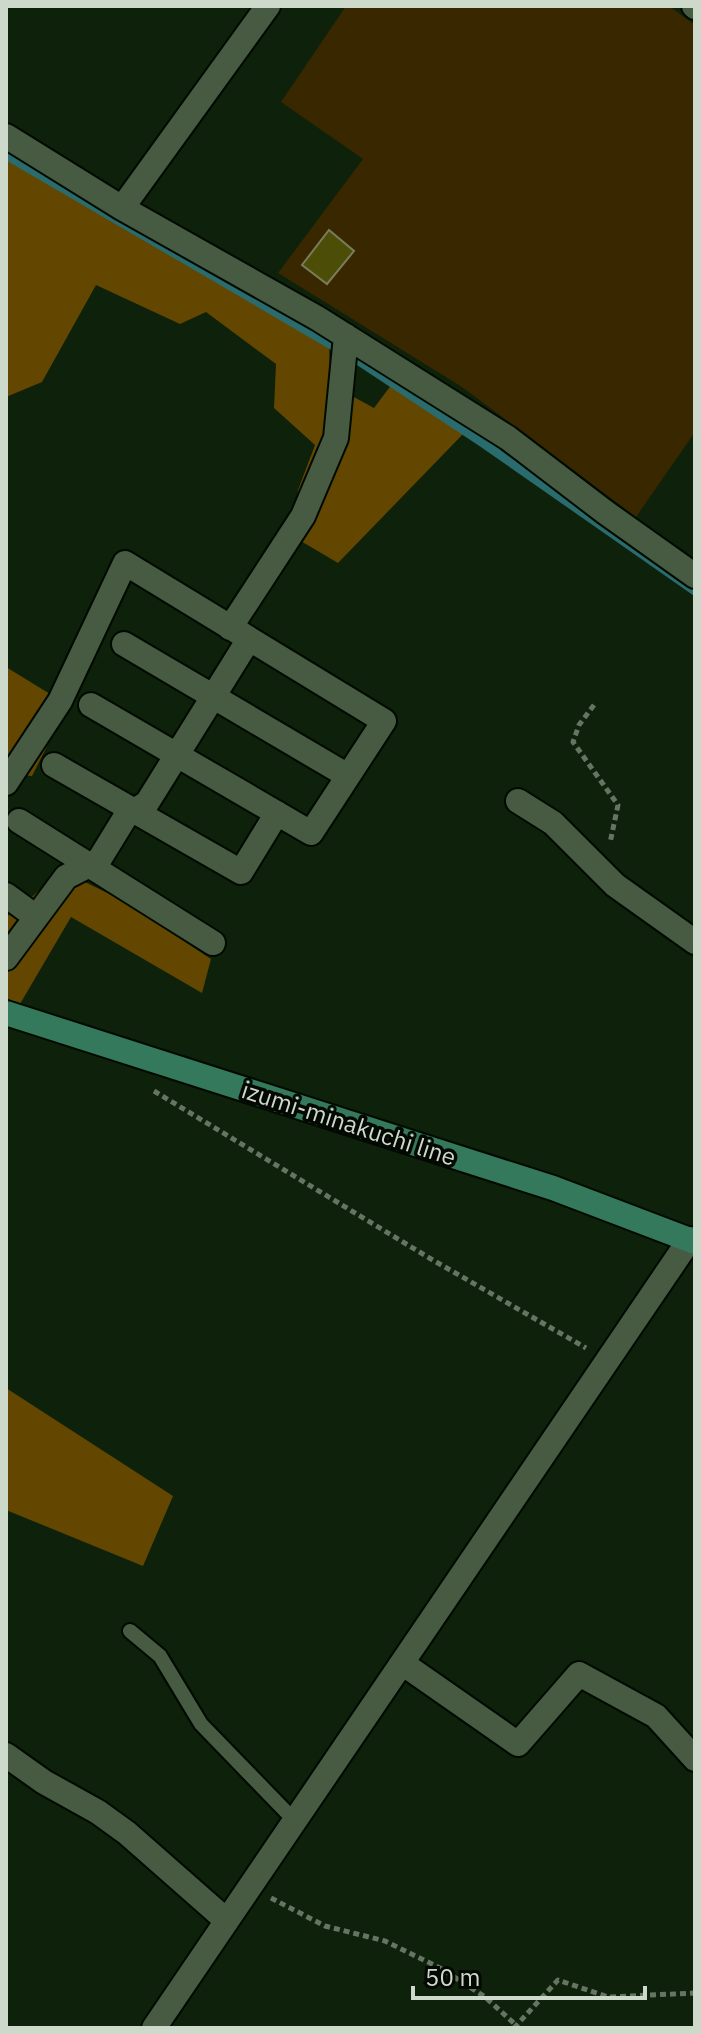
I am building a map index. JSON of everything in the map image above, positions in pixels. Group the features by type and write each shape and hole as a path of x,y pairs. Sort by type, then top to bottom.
{"main road":[{"name":"izumi-minakuchi line","path":"6,1013 553,1188 693,1238"}],"street":[{"path":"122,208 268,6"},
{"path":"6,136 122,208 346,336 508,438 695,576"},
{"path":"6,958 66,877 99,860 126,816 147,803 213,697 240,633 303,516 336,438 346,336"},
{"path":"6,783 60,701 125,563 384,721 311,833 91,705"},
{"path":"124,644 348,776"},
{"path":"54,765 241,872 277,813"},
{"path":"518,801 553,823 615,885 695,942"},
{"path":"19,821 213,943"},
{"path":"6,895 36,917"},
{"path":"154,2028 693,1238"},
{"path":"402,1663 518,1744 579,1674 656,1716 695,1759"},
{"path":"6,1755 127,1833 227,1921"}],"lane":[{"path":"130,1631 160,1656 201,1724 295,1821"}],"path":[{"path":"594,705 579,725 573,742 618,805 614,834 601,871"},
{"path":"146,1086 431,1259 608,1360"},
{"path":"250,1887 325,1926 385,1941 442,1969 485,1997 515,2026 558,1980 608,1997 695,1993"}],"shaded area":[{"path":"346,6 669,6 695,25 695,432 636,517 462,387 278,273 363,159 281,102"},
{"path":"6,149 329,340 330,384 374,408 392,384 464,433 338,563 294,537 298,490 315,445 274,408 276,364 206,312 180,324 96,285 42,382 6,397"},
{"path":"6,667 68,705 32,776 6,774"},
{"path":"60,870 120,899 211,959 202,993 71,917 20,1004 6,998 6,917"},
{"path":"6,1388 173,1496 143,1566 6,1510"}],"building":[{"path":"329,230 354,251 327,284 302,265"}],"waterway":[{"path":"6,155 359,361 695,591"}]}
